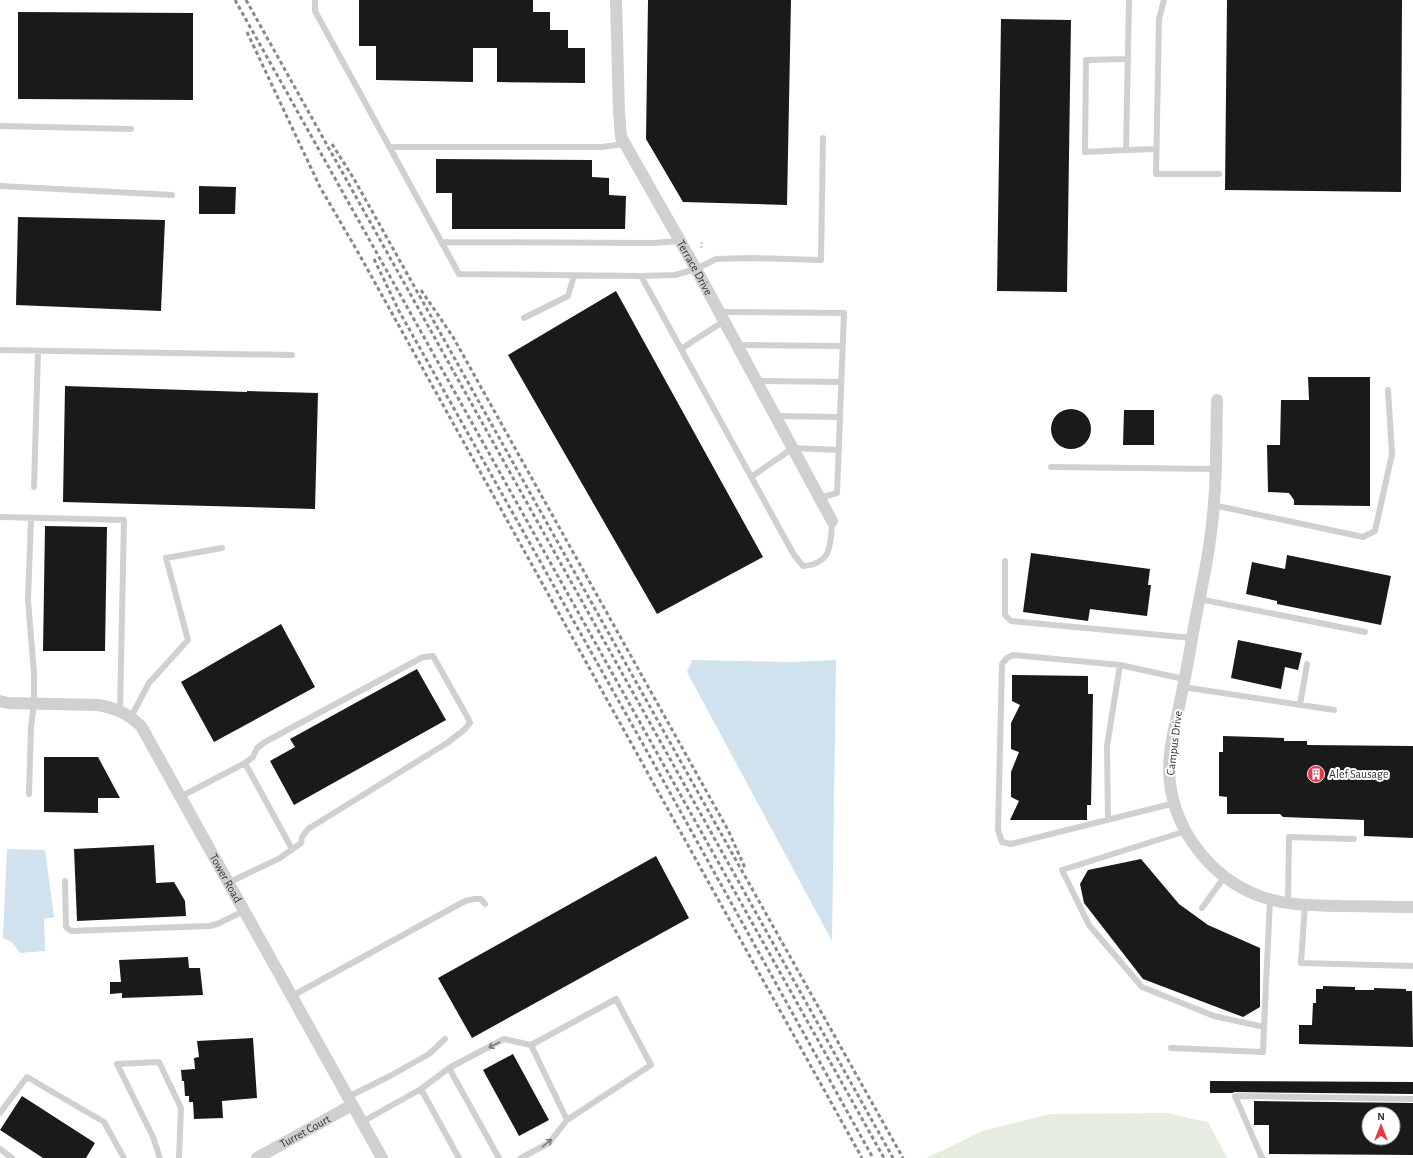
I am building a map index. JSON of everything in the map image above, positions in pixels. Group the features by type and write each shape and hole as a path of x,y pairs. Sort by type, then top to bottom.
{"street":[{"name":"Terrace Drive","path":"616,0 621,137 696,269 832,521"},
{"name":"Campus Drive","path":"1217,400 1216,469 1211,532 1184,683 1172,738 1169,769 1170,783 1176,810 1192,844 1206,860 1225,876 1251,892 1270,900 1305,905 1413,907"},
{"name":"Tower Road","path":"0,701 8,704 98,705 120,710 131,716 140,726 382,1158"},
{"name":"Turret Court","path":"257,1158 350,1101"}],"lane":[{"path":"316,0 315,11 459,274 574,276 675,275 696,269 716,259 749,258 821,260 823,138"},
{"path":"1126,150 1129,0"},
{"path":"1164,0 1159,19 1156,174 1219,174"},
{"path":"1128,59 1086,60 1085,152 1156,148"},
{"path":"0,126 131,129"},
{"path":"389,147 602,147 624,144"},
{"path":"0,186 172,195"},
{"path":"441,242 653,243 680,241"},
{"path":"524,318 568,296 574,276"},
{"path":"641,276 794,555 803,566 814,566 824,560 832,536 832,521"},
{"path":"681,349 721,316 844,313 837,493 820,498"},
{"path":"737,345 842,346"},
{"path":"0,350 292,355"},
{"path":"34,487 38,351"},
{"path":"756,381 841,382"},
{"path":"1213,505 1363,537 1375,531 1392,454 1388,390"},
{"path":"775,416 840,417"},
{"path":"751,476 793,448 839,450"},
{"path":"1051,467 1216,469"},
{"path":"0,517 124,520 120,710"},
{"path":"29,794 31,727 34,704 34,674 28,600 31,518"},
{"path":"131,716 149,683 188,640 166,558 222,548"},
{"path":"1005,561 1005,615 1011,621 1192,638"},
{"path":"1199,599 1365,632"},
{"path":"1175,803 1011,844 1002,842 998,830 1002,664 1006,658 1013,655 1120,665 1184,683 1334,710"},
{"path":"180,797 245,764 253,757 257,748 265,742 423,657 433,656 468,718 470,724 447,743 308,829 302,837 301,843 280,858 228,883"},
{"path":"1300,705 1307,664"},
{"path":"1108,819 1107,746 1120,665"},
{"path":"245,764 292,849"},
{"path":"1186,831 1062,870 1088,925 1142,988 1214,1016 1264,1028"},
{"path":"1288,903 1289,837 1354,839"},
{"path":"1202,908 1225,876"},
{"path":"65,882 66,927 70,931 210,926 244,911"},
{"path":"292,996 465,901 474,898 481,899 485,904"},
{"path":"1171,1048 1263,1052 1270,900"},
{"path":"1305,905 1301,963 1413,966"},
{"path":"362,1122 422,1089 449,1068 504,1040 531,1045 616,999 651,1065 567,1120 549,1143 521,1158"},
{"path":"350,1101 429,1054 445,1039"},
{"path":"531,1045 567,1120"},
{"path":"160,1158 153,1137 118,1064 159,1062 181,1108 179,1158"},
{"path":"449,1068 499,1158"},
{"path":"0,1113 27,1077 104,1122 124,1158"},
{"path":"422,1089 459,1158"},
{"path":"1262,1158 1235,1096 1413,1099"},
{"path":"0,1149 12,1158"}],"path":[{"path":"701,248 702,240"}],"shaded area":[{"path":"1166,1113 1208,1122 1227,1158 927,1158 982,1131 1050,1114"}],"water":[{"path":"692,660 792,662 836,660 832,941 687,672"},
{"path":"7,849 45,850 54,917 44,919 45,951 20,953 12,942 3,938"}],"building":[{"path":"359,0 533,0 533,12 550,12 550,30 568,30 568,48 585,48 585,83 497,82 497,48 473,48 473,82 376,80 376,46 359,46"},
{"path":"648,0 791,0 787,205 683,202 646,139"},
{"path":"1227,0 1402,0 1401,192 1225,190"},
{"path":"18,12 193,13 193,100 18,99"},
{"path":"1001,19 1071,20 1067,292 997,291"},
{"path":"436,159 592,160 592,177 609,178 609,195 626,196 625,229 452,229 452,193 436,193"},
{"path":"199,186 236,187 235,214 199,214"},
{"path":"18,217 165,220 161,311 16,305"},
{"path":"616,291 763,557 657,614 508,355"},
{"path":"1308,377 1370,377 1370,506 1294,505 1294,500 1289,493 1268,492 1267,445 1280,445 1281,400 1309,400"},
{"path":"65,386 318,393 315,509 63,502"},
{"path":"1071,409 1079,411 1085,415 1089,421 1091,429 1089,437 1085,443 1079,447 1071,449 1063,447 1057,443 1053,437 1051,429 1053,421 1057,415 1063,411"},
{"path":"1124,410 1154,410 1154,445 1123,445"},
{"path":"45,526 107,527 105,651 43,651"},
{"path":"1031,553 1150,569 1148,585 1151,585 1147,616 1090,609 1088,621 1023,612"},
{"path":"1287,555 1391,576 1381,625 1277,604 1277,601 1246,594 1252,562 1285,569"},
{"path":"281,624 315,687 214,742 181,682"},
{"path":"1238,640 1302,653 1298,670 1285,667 1281,689 1231,678"},
{"path":"417,669 446,720 294,805 270,761 295,747 290,739"},
{"path":"1012,675 1088,676 1088,694 1093,694 1091,805 1087,805 1087,820 1010,820 1019,801 1011,797 1011,772 1019,752 1011,749 1011,723 1020,705 1012,701"},
{"name":"Alef Sausage","path":"1223,736 1284,738 1284,741 1307,741 1307,745 1413,746 1413,838 1364,836 1364,820 1283,817 1280,814 1227,814 1227,797 1219,796 1219,752 1223,752"},
{"path":"44,757 98,757 120,798 98,798 98,813 44,812"},
{"path":"154,845 156,883 174,882 185,901 186,916 77,921 74,849"},
{"path":"656,856 689,918 472,1038 438,978"},
{"path":"1141,859 1179,904 1208,925 1260,948 1260,1007 1243,1017 1143,979 1084,903 1080,884 1088,870"},
{"path":"188,957 189,968 200,968 203,995 122,998 122,993 110,994 110,982 121,982 119,960"},
{"path":"1323,986 1355,987 1355,990 1374,990 1374,988 1406,989 1406,991 1412,991 1413,1047 1299,1044 1299,1025 1312,1025 1313,1003 1316,1003 1316,989 1323,989"},
{"path":"253,1038 257,1098 222,1101 223,1118 194,1119 193,1102 189,1102 189,1096 185,1096 184,1081 182,1081 181,1070 195,1069 194,1058 199,1057 197,1041"},
{"path":"513,1054 549,1120 519,1136 483,1070"},
{"path":"1210,1081 1413,1082 1413,1094 1210,1093"},
{"path":"22,1096 95,1143 86,1158 43,1158 0,1130"},
{"path":"1254,1101 1413,1103 1413,1155 1269,1154 1269,1125 1254,1125"}],"railway":[{"path":"235,0 884,1158"},
{"path":"246,0 893,1158"},
{"path":"247,32 320,187 359,254 862,1158"},
{"path":"332,144 354,179 903,1158"},
{"path":"374,259 399,311 644,746 873,1158"},
{"path":"421,290 453,337 728,830 745,868"}],"place":[{"name":"Alef Sausage","path":"1316,774"}]}
